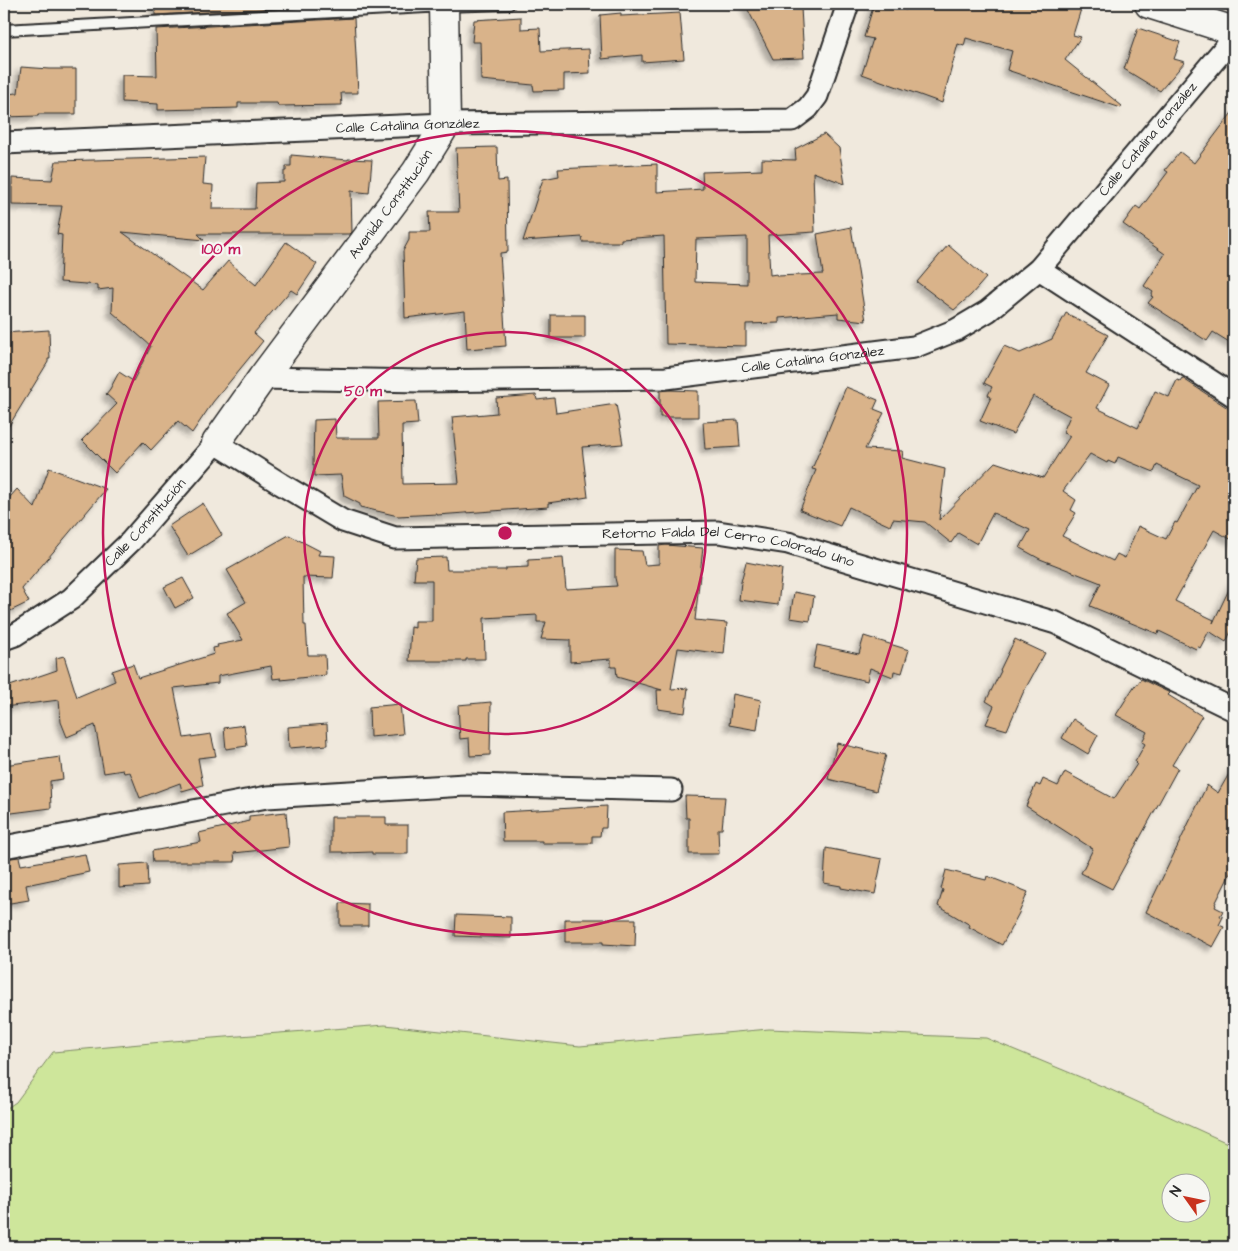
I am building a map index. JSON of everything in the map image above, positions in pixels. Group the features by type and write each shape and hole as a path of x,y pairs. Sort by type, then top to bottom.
{"street":[{"name":"Calle Catalina González","path":"4,144 446,124 792,120 808,108 817,96 848,4"},
{"path":"1149,4 1234,31"},
{"path":"444,5 446,124"},
{"name":"Calle Catalina González","path":"262,378 421,381 666,378 914,347 956,330 988,310 1039,270 1234,37"},
{"name":"Avenida Constitución","path":"262,378 416,172 446,124"},
{"path":"1039,270 1234,396"},
{"name":"Calle Constitución","path":"4,640 71,599 130,541 216,443 262,378"},
{"name":"Retorno Falda Del Cerro Colorado Uno","path":"216,443 343,521 395,538 718,532 788,543 1056,623 1234,709"},
{"path":"4,847 267,797 465,785 671,790"}],"lane":[{"path":"4,30 444,5 509,4"}],"green space":[{"path":"385,1025 580,1046 769,1029 986,1038 1109,1089 1234,1146 1234,1247 4,1247 4,1110 16,1102 53,1052"}],"building":[{"path":"155,4 353,4 155,15"},
{"path":"745,4 779,4 779,9 801,8 804,58 773,59"},
{"path":"874,4 884,4 906,10 909,4 1064,4 1081,9 1073,35 1081,37 1065,60 1122,106 1121,108 1007,70 1012,51 966,38 964,46 958,44 942,103 862,74 873,39 864,37"},
{"path":"621,13 621,16 680,13 684,59 642,62 642,55 602,59 600,15"},
{"path":"521,17 521,29 540,28 541,51 589,49 590,73 564,74 564,90 534,91 533,85 481,80 480,42 472,42 474,20"},
{"path":"354,18 358,93 341,93 342,105 278,106 277,103 238,103 238,108 158,110 158,104 122,102 122,75 157,76 156,29"},
{"path":"1138,28 1180,42 1174,59 1185,62 1160,91 1124,69"},
{"path":"21,67 76,69 76,114 38,114 38,116 4,117 4,94 18,93"},
{"path":"1234,110 1234,345 1213,332 1207,341 1148,303 1153,297 1151,296 1153,292 1144,286 1165,254 1123,224 1136,206 1140,209 1168,172 1165,170 1180,152 1194,163"},
{"path":"824,134 839,148 845,184 813,172 815,232 768,235 770,275 823,274 817,234 851,227 866,321 838,318 838,313 779,318 779,323 746,324 746,346 666,344 664,236 621,239 621,242 583,242 582,237 523,241 543,179 559,176 558,169 657,164 657,192 703,189 702,172 762,170 762,159 796,160 795,149","holes":["747,237 747,284 695,282 696,239"]},
{"path":"497,147 498,181 507,180 508,252 500,253 506,346 467,349 465,311 405,318 403,251 409,240 409,232 430,232 429,212 459,212 456,148"},
{"path":"291,155 372,160 369,193 351,191 352,232 350,234 198,234 204,240 122,232 203,290 228,261 256,285 286,242 317,264 297,294 291,290 254,333 263,341 213,402 192,433 178,421 151,450 143,442 115,473 82,440 117,404 106,394 119,372 133,381 151,346 112,312 113,288 98,290 98,285 60,282 62,235 57,234 62,206 12,205 12,178 52,180 56,161 205,157 203,184 213,185 212,209 255,209 256,183 284,182 286,166 291,166"},
{"path":"948,245 986,278 954,310 917,282"},
{"path":"1066,313 1108,335 1086,373 1109,385 1097,408 1138,428 1155,391 1169,397 1177,380 1180,381 1182,378 1234,412 1234,541 1214,530 1175,601 1214,620 1213,623 1234,579 1234,625 1226,642 1209,631 1200,648 1197,646 1196,649 1159,631 1158,634 1090,606 1101,583 1040,559 1020,548 1030,530 993,513 977,544 958,533 951,543 925,522 893,519 890,526 849,507 840,526 800,510 816,470 812,469 846,387 878,400 874,409 884,413 865,449 903,451 902,458 945,469 939,520 995,462 1043,478 1070,436 1063,432 1070,416 1033,396 1013,434 980,421 991,397 988,395 992,387 984,383 1004,346 1020,353 1052,339","holes":["1090,454 1107,463 1108,461 1115,464 1118,457 1154,472 1157,465 1198,485 1166,539 1138,526 1125,558 1117,554 1113,561 1062,536 1076,513 1071,510 1076,500 1063,491"]},
{"path":"551,315 585,315 585,338 551,338"},
{"path":"49,330 50,359 48,359 48,362 4,434 4,333"},
{"path":"660,391 698,391 698,417 660,417"},
{"path":"536,395 537,400 554,398 556,413 616,404 623,444 582,447 588,497 548,503 548,507 398,516 360,507 360,504 344,496 341,475 314,476 314,420 335,419 336,438 379,438 378,402 416,401 418,424 402,425 403,484 459,483 452,417 497,413 496,398"},
{"path":"738,420 740,447 705,449 703,422"},
{"path":"49,468 106,489 22,589 29,602 4,614 4,504 17,489 35,508"},
{"path":"203,503 222,535 188,556 169,526"},
{"path":"289,535 320,551 318,555 335,556 333,578 303,577 304,625 306,625 308,655 325,655 326,675 281,680 281,678 273,679 271,666 218,676 218,683 174,688 184,738 211,734 216,756 198,758 203,785 182,791 180,783 140,798 130,772 124,773 123,770 104,773 95,725 67,737 61,722 59,700 4,707 4,688 57,670 56,658 64,656 77,697 115,681 112,671 133,664 138,678 214,654 213,648 218,647 217,645 243,640 227,613 246,602 227,570"},
{"path":"659,546 703,548 695,620 727,623 724,654 678,648 671,689 688,688 685,713 658,709 657,690 662,690 617,677 616,667 611,667 611,659 570,662 570,640 541,639 546,622 537,622 537,615 484,618 485,659 409,661 411,627 415,628 415,621 432,621 432,580 414,580 416,558 446,557 447,570 506,570 506,568 528,567 528,560 563,558 566,589 617,586 615,578 615,550 642,551 645,565 659,564"},
{"path":"746,562 782,569 778,605 739,600"},
{"path":"183,578 194,598 175,608 164,587"},
{"path":"794,592 814,596 810,621 790,618"},
{"path":"864,636 909,650 902,673 894,671 893,677 870,668 867,681 813,668 817,645 859,654"},
{"path":"1015,639 1045,653 1023,693 1007,730 986,724 994,706 986,701"},
{"path":"1141,679 1170,693 1168,695 1202,716 1172,765 1178,768 1112,889 1081,873 1093,849 1026,806 1036,784 1040,786 1043,779 1058,786 1065,772 1114,799 1137,764 1135,762 1145,744 1142,742 1147,732 1116,715 1135,685"},
{"path":"733,694 761,700 757,730 729,725"},
{"path":"491,702 490,755 470,756 469,738 460,739 458,705"},
{"path":"400,704 403,734 370,737 369,707"},
{"path":"1073,719 1098,735 1088,754 1062,738"},
{"path":"327,724 328,745 289,748 288,727"},
{"path":"244,725 247,746 226,749 224,728"},
{"path":"837,743 886,755 876,791 828,779"},
{"path":"60,757 63,779 50,781 51,808 4,814 4,765"},
{"path":"1234,765 1234,866 1215,904 1215,907 1223,911 1220,916 1223,917 1219,925 1224,927 1213,947 1146,912 1207,785 1218,793"},
{"path":"685,796 725,797 722,829 718,829 719,854 689,854 689,818 686,818"},
{"path":"607,806 606,828 601,828 600,836 592,836 592,843 503,841 502,812"},
{"path":"286,812 289,847 234,853 235,862 153,862 152,851 201,842 199,833 249,821 249,816"},
{"path":"331,817 386,817 386,825 408,825 408,854 331,852"},
{"path":"826,848 882,859 875,894 824,883"},
{"path":"85,854 89,872 26,885 29,900 4,904 4,859 19,857 21,865"},
{"path":"147,863 148,886 119,888 119,865"},
{"path":"946,870 986,880 987,876 1028,892 1002,945 969,927 970,925 938,906"},
{"path":"340,903 368,904 368,926 340,926"},
{"path":"456,915 511,917 511,938 455,936"},
{"path":"565,919 636,919 635,946 603,944 603,942 565,942"}]}
